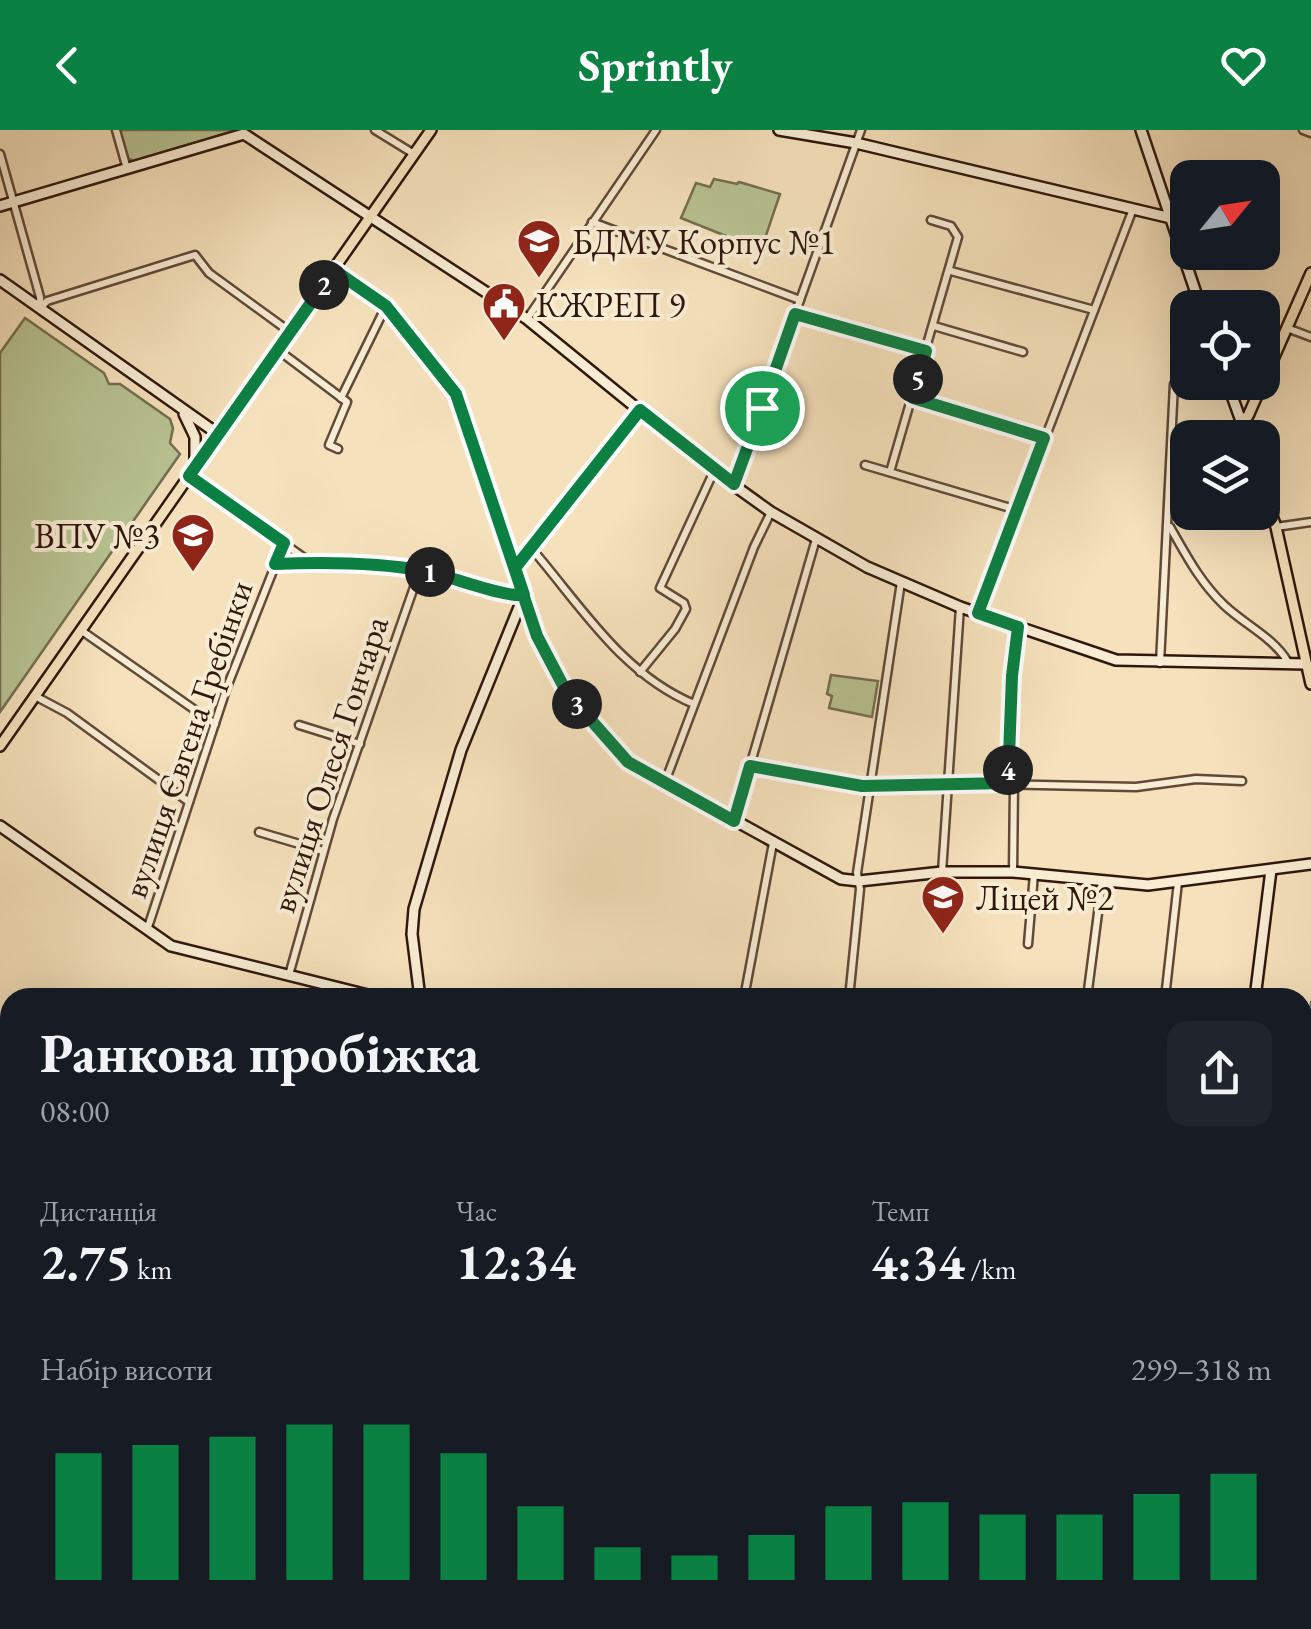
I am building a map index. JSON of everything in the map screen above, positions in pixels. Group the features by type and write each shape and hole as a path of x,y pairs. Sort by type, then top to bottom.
{"main road":[{"path":"0,746 432,130"},
{"path":"1242,420 1248,416 1311,273"},
{"path":"1277,530 1311,684"}],"street":[{"path":"116,130 127,169"},
{"path":"375,130 414,154"},
{"path":"527,319 656,130"},
{"path":"784,130 856,143 1170,218"},
{"path":"734,484 862,130"},
{"path":"1141,130 1170,215"},
{"path":"1303,130 1311,133"},
{"path":"0,206 244,132 527,319 714,471 771,512 900,582 960,607 1116,660 1306,664"},
{"path":"0,154 40,308"},
{"path":"978,613 1133,209"},
{"path":"890,472 958,237 952,226 931,220"},
{"path":"592,222 800,300"},
{"path":"40,308 47,301 195,255 208,273 291,332"},
{"path":"334,270 386,306 456,394 537,636 567,693 628,762 840,879 859,882 942,872 1012,872 1136,885 1311,864"},
{"path":"950,271 1094,310"},
{"path":"0,280 216,437 206,442 195,437"},
{"path":"341,398 386,306"},
{"path":"795,314 926,351"},
{"path":"934,326 1023,352"},
{"path":"1287,328 1311,337"},
{"path":"278,350 347,402 329,445 338,449"},
{"path":"913,398 1044,438"},
{"path":"1160,662 1173,400"},
{"path":"180,408 195,437 195,466"},
{"path":"515,568 640,410"},
{"path":"865,466 1017,510"},
{"path":"640,672 686,609 684,603 660,588 714,471"},
{"path":"189,476 311,563"},
{"path":"664,783 771,512"},
{"path":"1280,526 1311,522"},
{"path":"1169,524 1195,571 1224,605 1282,651 1289,664"},
{"path":"734,821 816,539"},
{"name":"вулиця Євгена Гребінки","path":"147,930 215,724 284,543"},
{"path":"532,549 608,642 659,688 694,704"},
{"path":"275,564 420,570 514,596 524,595"},
{"name":"вулиця Олеся Гончара","path":"289,975 324,851 420,570"},
{"path":"850,988 857,873 900,582"},
{"path":"419,988 412,934 414,909 456,766 524,595"},
{"path":"942,872 960,607"},
{"path":"1012,872 1012,676 1018,627"},
{"path":"82,631 215,724"},
{"path":"36,696 68,713 189,802"},
{"path":"299,725 360,744"},
{"path":"750,766 868,786 947,782 1136,787 1196,780 1242,781"},
{"path":"0,826 172,946 341,988"},
{"path":"260,832 324,851"},
{"path":"746,988 773,843"},
{"path":"1256,988 1272,870"},
{"path":"1028,944 1034,874"},
{"path":"1088,988 1102,882"},
{"path":"1166,988 1178,882"}],"green space":[{"path":"119,130 237,130 134,161 127,158"},
{"path":"714,179 780,194 761,250 681,218 696,183 710,187"},
{"path":"25,318 104,373 109,384 120,384 170,419 170,443 180,454 0,712 0,353"},
{"path":"831,675 878,681 872,717 829,708"}],"place":[{"name":"БДМУ Корпус №1","path":"539,279"},
{"name":"КЖРЕП 9","path":"504,342"},
{"name":"ВПУ №3","path":"193,573"},
{"name":"Ліцей №2","path":"943,935"}],"route":[{"path":"762,408 734,484 640,410 515,568 524,595 514,596 420,570 275,564 284,543 189,476 334,270 386,306 449,382 485,473 515,568 524,595 529,613 546,656 567,693 628,762 734,821 750,766 862,786 1008,783 1018,627 978,613 1044,438 913,398 926,351 795,314 762,408"}]}
